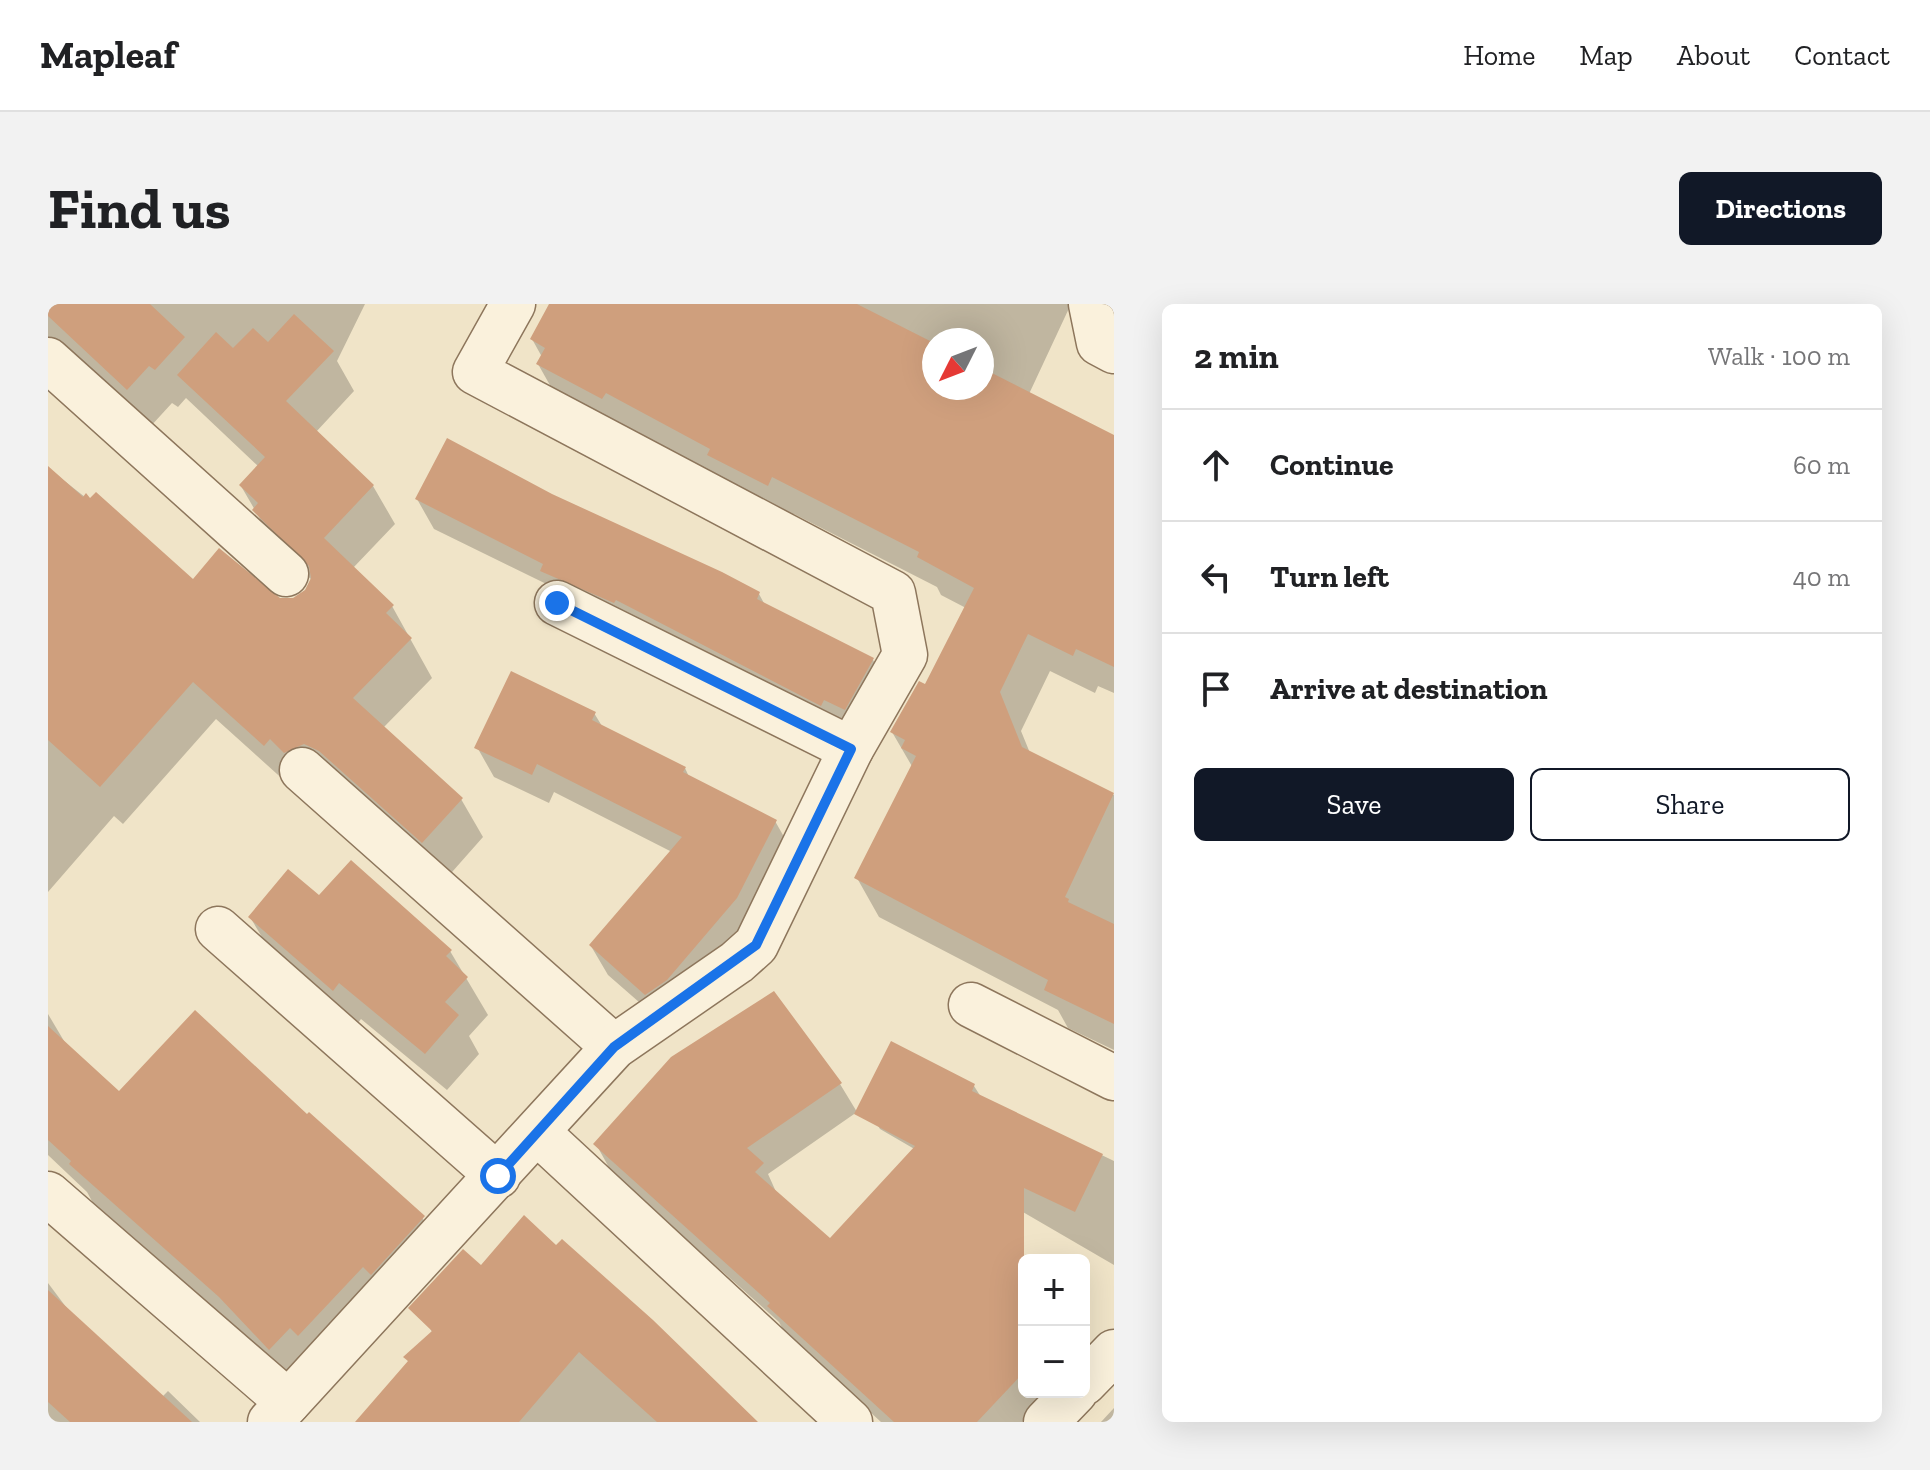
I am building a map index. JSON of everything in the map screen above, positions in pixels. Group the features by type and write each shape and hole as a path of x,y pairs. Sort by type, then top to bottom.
{"street":[{"path":"48,1194 279,1412 614,1047 756,945 851,749 905,655 893,593 475,372 513,304"},
{"path":"1091,304 1099,343 1114,351"},
{"path":"48,360 286,574"},
{"path":"557,603 851,749"},
{"path":"302,770 614,1047"},
{"path":"218,929 498,1176"},
{"path":"971,1005 1114,1078"},
{"path":"538,1133 850,1422"},
{"path":"1090,1377 1114,1352"},
{"path":"1046,1422 1069,1398"}],"building":[{"path":"48,304 150,304 185,337 155,370 149,366 127,390 48,316"},
{"path":"549,304 857,304 922,337 922,400 994,400 994,374 1114,435 1114,667 1076,649 1073,656 1028,634 1000,692 1022,747 1114,793 1065,897 1069,899 1068,902 1114,924 1114,1024 1044,990 1048,980 854,878 916,756 901,748 905,740 890,732 919,681 925,684 974,588 917,557 919,552 772,477 768,486 707,455 710,449 606,393 602,399 536,364 545,348 530,339"},
{"path":"294,314 334,351 286,401 374,485 324,538 394,605 386,613 412,638 353,698 463,798 422,843 319,751 304,744 284,753 270,739 264,746 193,682 100,787 48,740 48,466 83,497 86,493 90,498 96,492 193,579 219,548 280,598 293,598 305,590 311,578 309,566 252,510 258,503 239,485 265,457 177,375 216,332 233,348 253,328 268,342"},
{"path":"447,438 552,494 722,572 760,592 757,599 874,658 845,710 824,700 821,706 616,600 614,603 540,571 543,564 415,499"},
{"path":"511,671 596,712 592,720 686,767 683,772 777,820 737,898 667,980 645,995 589,945 682,837 537,764 532,775 474,748"},
{"path":"351,860 452,950 446,956 468,977 445,1002 459,1015 425,1054 339,983 333,991 248,917 288,869 319,895"},
{"path":"774,991 842,1083 747,1148 764,1163 755,1172 830,1238 915,1146 854,1114 891,1041 975,1084 972,1091 1103,1154 1075,1212 1024,1188 1024,1254 1018,1254 1018,1378 977,1422 894,1422 767,1306 770,1303 593,1144 671,1057"},
{"path":"195,1010 307,1114 309,1112 425,1216 371,1275 363,1267 298,1336 290,1328 269,1350 219,1297 69,1164 71,1161 48,1140 48,1026 119,1091"},
{"path":"524,1215 556,1245 562,1239 653,1320 758,1422 657,1422 579,1352 519,1422 355,1422 408,1361 403,1357 432,1331 408,1308 463,1249 481,1265"},
{"path":"48,1290 192,1422 70,1422 48,1402"}],"route":[{"path":"498,1176 614,1047 737,962 756,945 851,749 557,603"}]}
